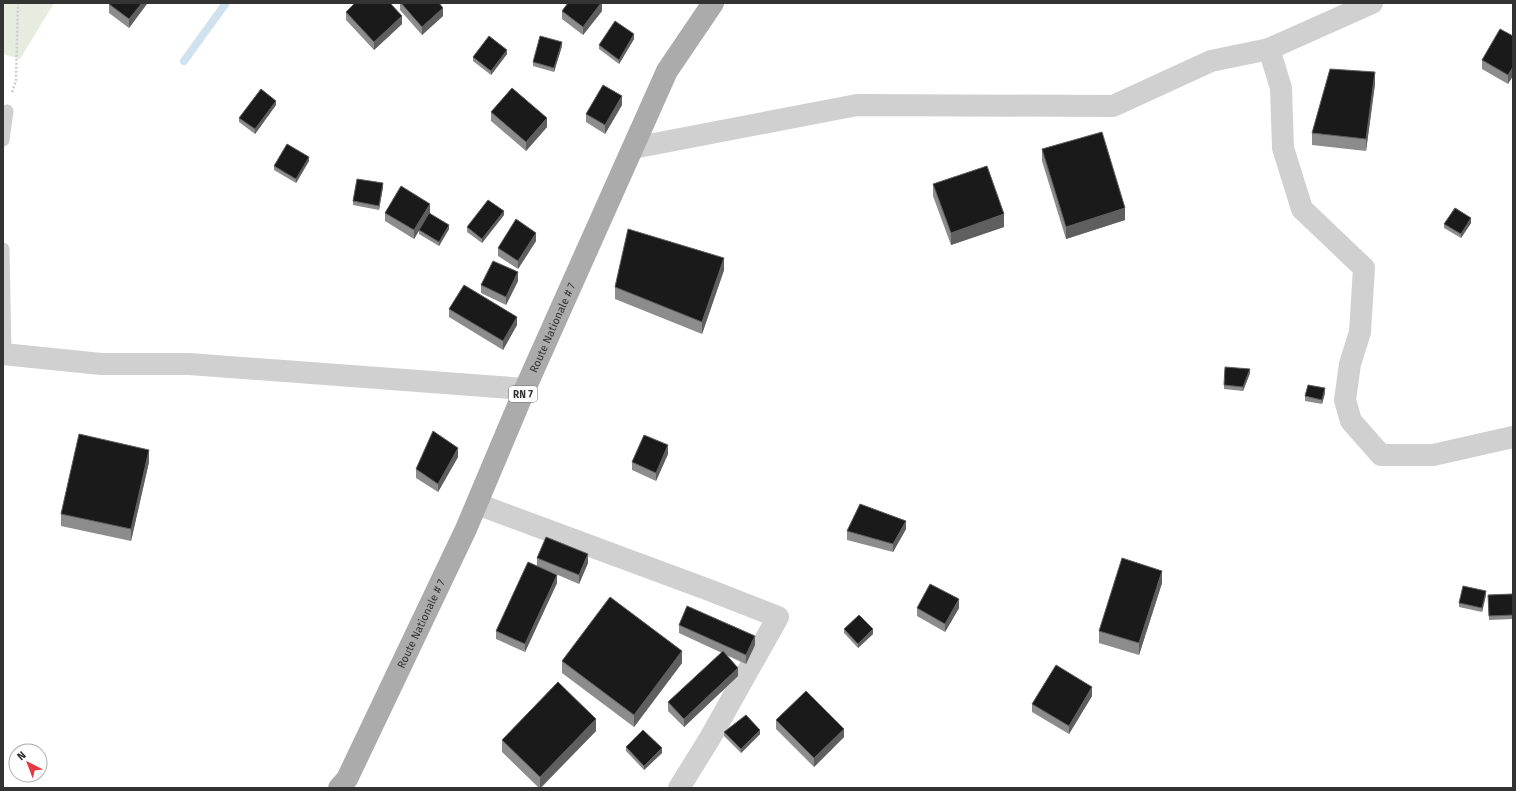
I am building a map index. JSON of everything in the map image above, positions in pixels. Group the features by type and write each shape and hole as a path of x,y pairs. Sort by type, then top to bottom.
{"main road":[{"name":"Route Nationale # 7","path":"339,788 347,779 477,504 525,389 667,71 713,3"}],"street":[{"path":"633,148 857,105 1113,106 1211,61 1269,48 1372,3"},
{"path":"1269,48 1281,88 1283,148 1302,209 1364,268 1360,332 1350,364 1345,400 1351,421 1382,455 1433,455 1513,438"},
{"path":"4,354 101,364 189,364 525,389"},
{"path":"477,504 778,617 710,738 679,788"}],"lane":[{"path":"3,140 6,111"},
{"path":"3,249 4,354"}],"path":[{"path":"6,111 16,81 18,3"}],"shaded area":[{"path":"3,3 54,3 20,59 3,54"}],"building":[{"path":"109,3 142,3 129,19"},
{"path":"355,3 390,3 402,16 374,42 346,12"},
{"path":"401,3 439,3 443,8 422,27"},
{"path":"568,3 601,3 583,27 562,11"},
{"path":"615,21 634,34 619,60 599,45"},
{"path":"1500,29 1513,36 1513,67 1508,75 1482,60"},
{"path":"489,36 507,50 491,71 473,57"},
{"path":"540,36 562,42 554,68 533,62"},
{"path":"1330,69 1375,72 1366,139 1312,133"},
{"path":"603,85 622,96 605,125 586,114"},
{"path":"512,88 547,118 526,142 491,112"},
{"path":"261,89 276,101 255,129 239,118"},
{"path":"1102,132 1125,208 1066,227 1042,149"},
{"path":"287,144 309,157 296,179 274,166"},
{"path":"987,166 1004,214 951,233 933,184"},
{"path":"357,179 383,183 379,206 353,201"},
{"path":"401,186 430,204 414,230 385,213"},
{"path":"488,200 504,211 482,239 467,227"},
{"path":"1455,208 1471,218 1461,234 1444,224"},
{"path":"429,213 449,225 439,242 419,230"},
{"path":"516,219 536,233 518,261 498,248"},
{"path":"628,229 724,258 702,322 615,287"},
{"path":"493,261 518,272 506,297 481,285"},
{"path":"464,285 517,317 503,341 449,309"},
{"path":"1225,367 1250,369 1243,387 1224,385"},
{"path":"1308,385 1325,388 1322,400 1305,396"},
{"path":"433,431 458,448 438,484 416,469"},
{"path":"79,434 149,450 131,529 61,514"},
{"path":"644,435 668,445 656,473 632,462"},
{"path":"860,504 906,521 893,544 847,531"},
{"path":"546,537 588,554 579,575 537,558"},
{"path":"1122,558 1162,571 1139,643 1099,631"},
{"path":"528,562 557,575 525,644 496,631"},
{"path":"930,584 959,599 945,624 917,608"},
{"path":"1463,586 1486,591 1482,608 1459,603"},
{"path":"1513,594 1513,615 1489,616 1488,595"},
{"path":"610,597 682,651 634,715 562,661"},
{"path":"687,606 755,636 746,655 679,625"},
{"path":"859,615 873,629 858,644 844,629"},
{"path":"723,651 738,668 684,719 668,702"},
{"path":"1056,665 1092,687 1069,726 1032,704"},
{"path":"558,682 596,719 540,777 502,740"},
{"path":"806,691 844,729 814,758 776,720"},
{"path":"746,715 760,730 741,749 724,732"},
{"path":"643,730 662,748 644,766 626,747"}],"waterway":[{"path":"184,61 226,3"}]}
